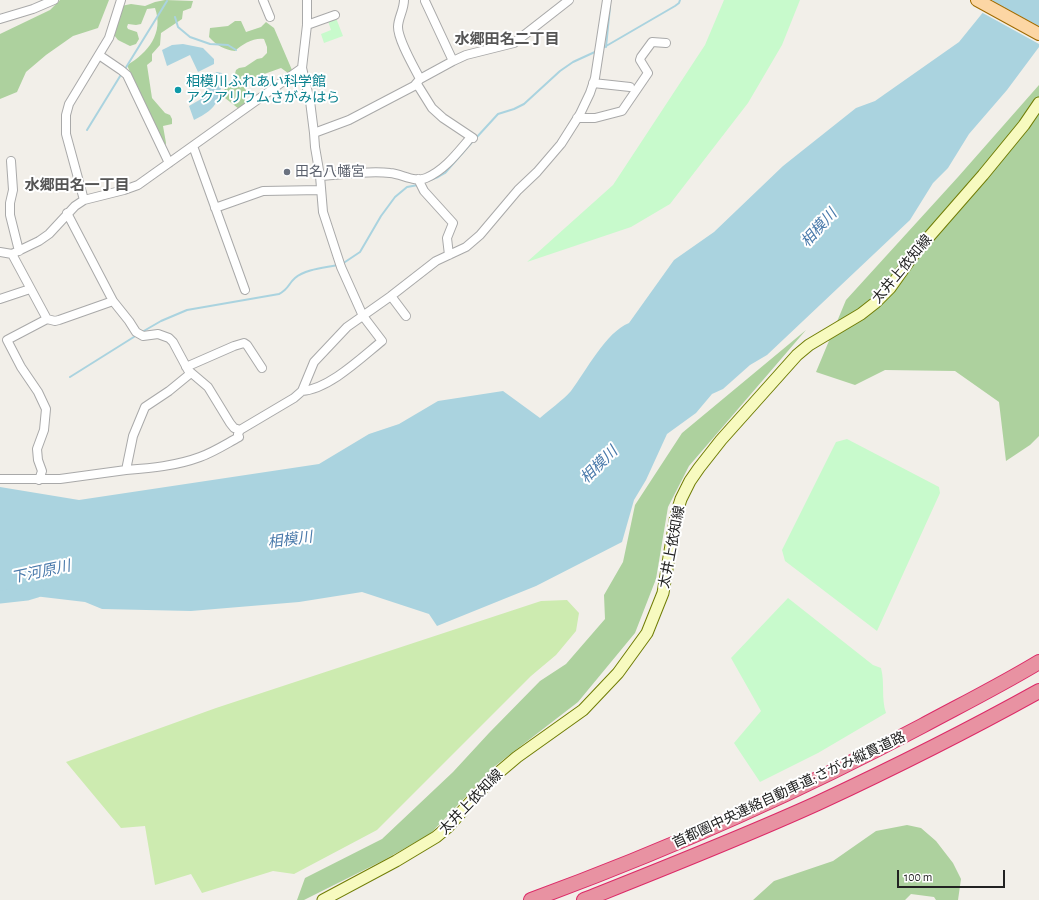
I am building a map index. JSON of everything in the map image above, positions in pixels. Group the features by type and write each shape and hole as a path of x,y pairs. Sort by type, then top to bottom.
{"highway":[{"name":"首都圏中央連絡自動車道;さがみ縦貫道路","path":"531,900 661,850 741,815 883,747 1039,662"},
{"name":"首都圏中央連絡自動車道;さがみ縦貫道路","path":"584,900 668,867 818,803 976,725 1039,691"}],"main road":[{"path":"977,0 1039,34"},
{"name":"太井上依知線","path":"323,900 436,838 491,779 517,757 583,710 618,673 647,633 657,610 663,593 676,515 681,499 698,468 797,355 809,345 861,314 890,288 914,254 992,164 1039,104"}],"street":[{"path":"0,19 54,0"},
{"path":"84,200 66,134 65,121 69,104 109,38 121,0"},
{"path":"263,0 270,17"},
{"path":"302,391 312,390 340,374 382,341 364,316 340,263 323,212 320,176 310,101 302,68 307,0"},
{"path":"404,0 404,7 399,20 398,29 419,82 432,108 442,118 472,138 440,170 419,183"},
{"path":"314,133 350,120 466,55 514,44 569,0"},
{"path":"0,479 39,480 68,478 161,467 200,458 239,437 238,434 240,430 294,398 302,391 314,362 347,327 391,296 436,261 466,247 480,235 518,190 537,172 561,144 577,118 593,83 601,47 606,0"},
{"path":"425,1 453,61"},
{"path":"306,25 335,15"},
{"path":"577,118 595,118 622,111 648,73 640,60 641,57 652,42 666,43"},
{"path":"99,55 124,73 168,163"},
{"path":"0,252 16,253 39,241 49,234 75,206 84,200 131,188 143,182 302,68"},
{"path":"593,83 630,87"},
{"path":"193,146 245,290"},
{"path":"11,161 13,190 10,203 10,215 16,253 30,289 47,319"},
{"path":"320,176 385,172 419,183 453,223 447,238 449,255"},
{"path":"215,208 263,191 321,190"},
{"path":"67,214 87,249 113,301 129,321 140,334 158,334 169,338 173,342 188,370 208,387 230,423 234,428 240,430"},
{"path":"0,299 30,289"},
{"path":"391,296 406,316"},
{"path":"39,480 42,471 38,460 37,449 44,430 46,410 38,392 21,367 7,340 47,319 55,321 59,320 113,301"},
{"path":"126,470 133,436 145,407 169,391 188,370 234,346 244,343 247,345 262,368"}],"green space":[{"path":"60,0 109,0 98,28 73,36 46,55 26,72 17,92 0,99 0,34 50,10"},
{"path":"165,0 193,1 191,8 183,11 182,19 161,33 160,45 152,54 152,61 147,65 152,98 165,113 170,115 172,119 172,124 163,126 166,143 165,147 127,65 142,55 156,34 157,17 155,8 147,9 141,24 128,24 128,29 137,32 139,39 136,44 130,46 118,40 114,35 121,6 131,4 145,6"},
{"path":"724,0 800,0 782,45 748,103 670,204 631,227 527,262 613,185 705,45"},
{"path":"336,18 343,36 324,43 321,34 331,30 328,21"},
{"path":"235,21 241,21 246,32 261,27 266,22 274,28 292,70 288,73 281,68 243,83 246,91 245,104 239,109 225,98 224,90 233,81 236,70 262,58 267,53 267,47 264,39 257,39 241,46 235,51 228,50 221,47 209,37 210,28 228,26"},
{"path":"1039,85 1039,436 1030,445 1006,461 999,402 955,371 885,370 855,385 816,372 846,300"},
{"path":"806,330 689,466 668,507 656,579 635,633 578,702 495,766 430,834 384,860 304,900 297,900 305,878 382,839 453,772 540,681 566,664 605,619 604,595 623,562 635,505 682,433"},
{"path":"847,439 939,487 940,493 877,631 785,561 782,550 836,442"},
{"path":"788,598 873,665 881,668 886,713 818,753 760,782 734,743 761,711 731,658"},
{"path":"567,600 579,613 576,631 556,655 531,676 377,830 294,874 273,871 202,893 191,874 155,885 145,826 121,828 66,762 216,708 541,601"},
{"path":"907,825 921,828 936,841 953,863 961,879 958,900 936,900 934,897 911,894 905,900 753,900 774,881 833,861 876,831"}],"water":[{"name":"相模川","path":"993,0 1039,0 1039,47 1007,90 969,134 948,168 933,183 910,220 767,355 750,365 723,389 712,394 696,413 667,434 646,480 634,500 622,542 536,586 437,626 429,614 362,592 299,602 191,611 102,609 85,602 0,592 0,487 79,500 319,464 369,434 399,424 438,401 503,391 540,418 571,391 604,343 612,335 629,323 674,260 714,232 783,166 856,108 875,101 959,42"},
{"path":"183,44 203,48 214,59 214,64 198,72 190,55 167,66 162,50 172,45"},
{"path":"217,72 222,73 221,90 217,102 202,116 194,120 189,106 208,95 202,80"}],"pier":[{"path":"990,0 1039,26 1039,44 981,12"}],"waterway":[{"path":"601,49 675,6 680,0"},
{"path":"125,69 167,1"},
{"path":"606,47 610,7"},
{"path":"175,17 178,27 190,37 210,44 228,45 236,50"},
{"path":"476,138 498,114 524,104 560,71 573,62 597,51"},
{"path":"87,130 122,73"},
{"path":"422,183 445,173 473,141"},
{"path":"342,264 360,252 381,216 395,197 407,187 418,185"},
{"path":"142,332 161,321 187,310 279,294 285,290 299,275 315,269 338,265"},
{"path":"70,377 137,335"},
{"name":"下河原川","path":"0,597 27,594 37,591"}],"place":[{"name":"相模川ふれあい科学館 アクアリウムさがみはら","path":"178,90"},
{"name":"田名八幡宮","path":"287,172"}],"district":[{"name":"水郷田名二丁目","path":"507,39"},
{"name":"水郷田名一丁目","path":"77,185"}]}
